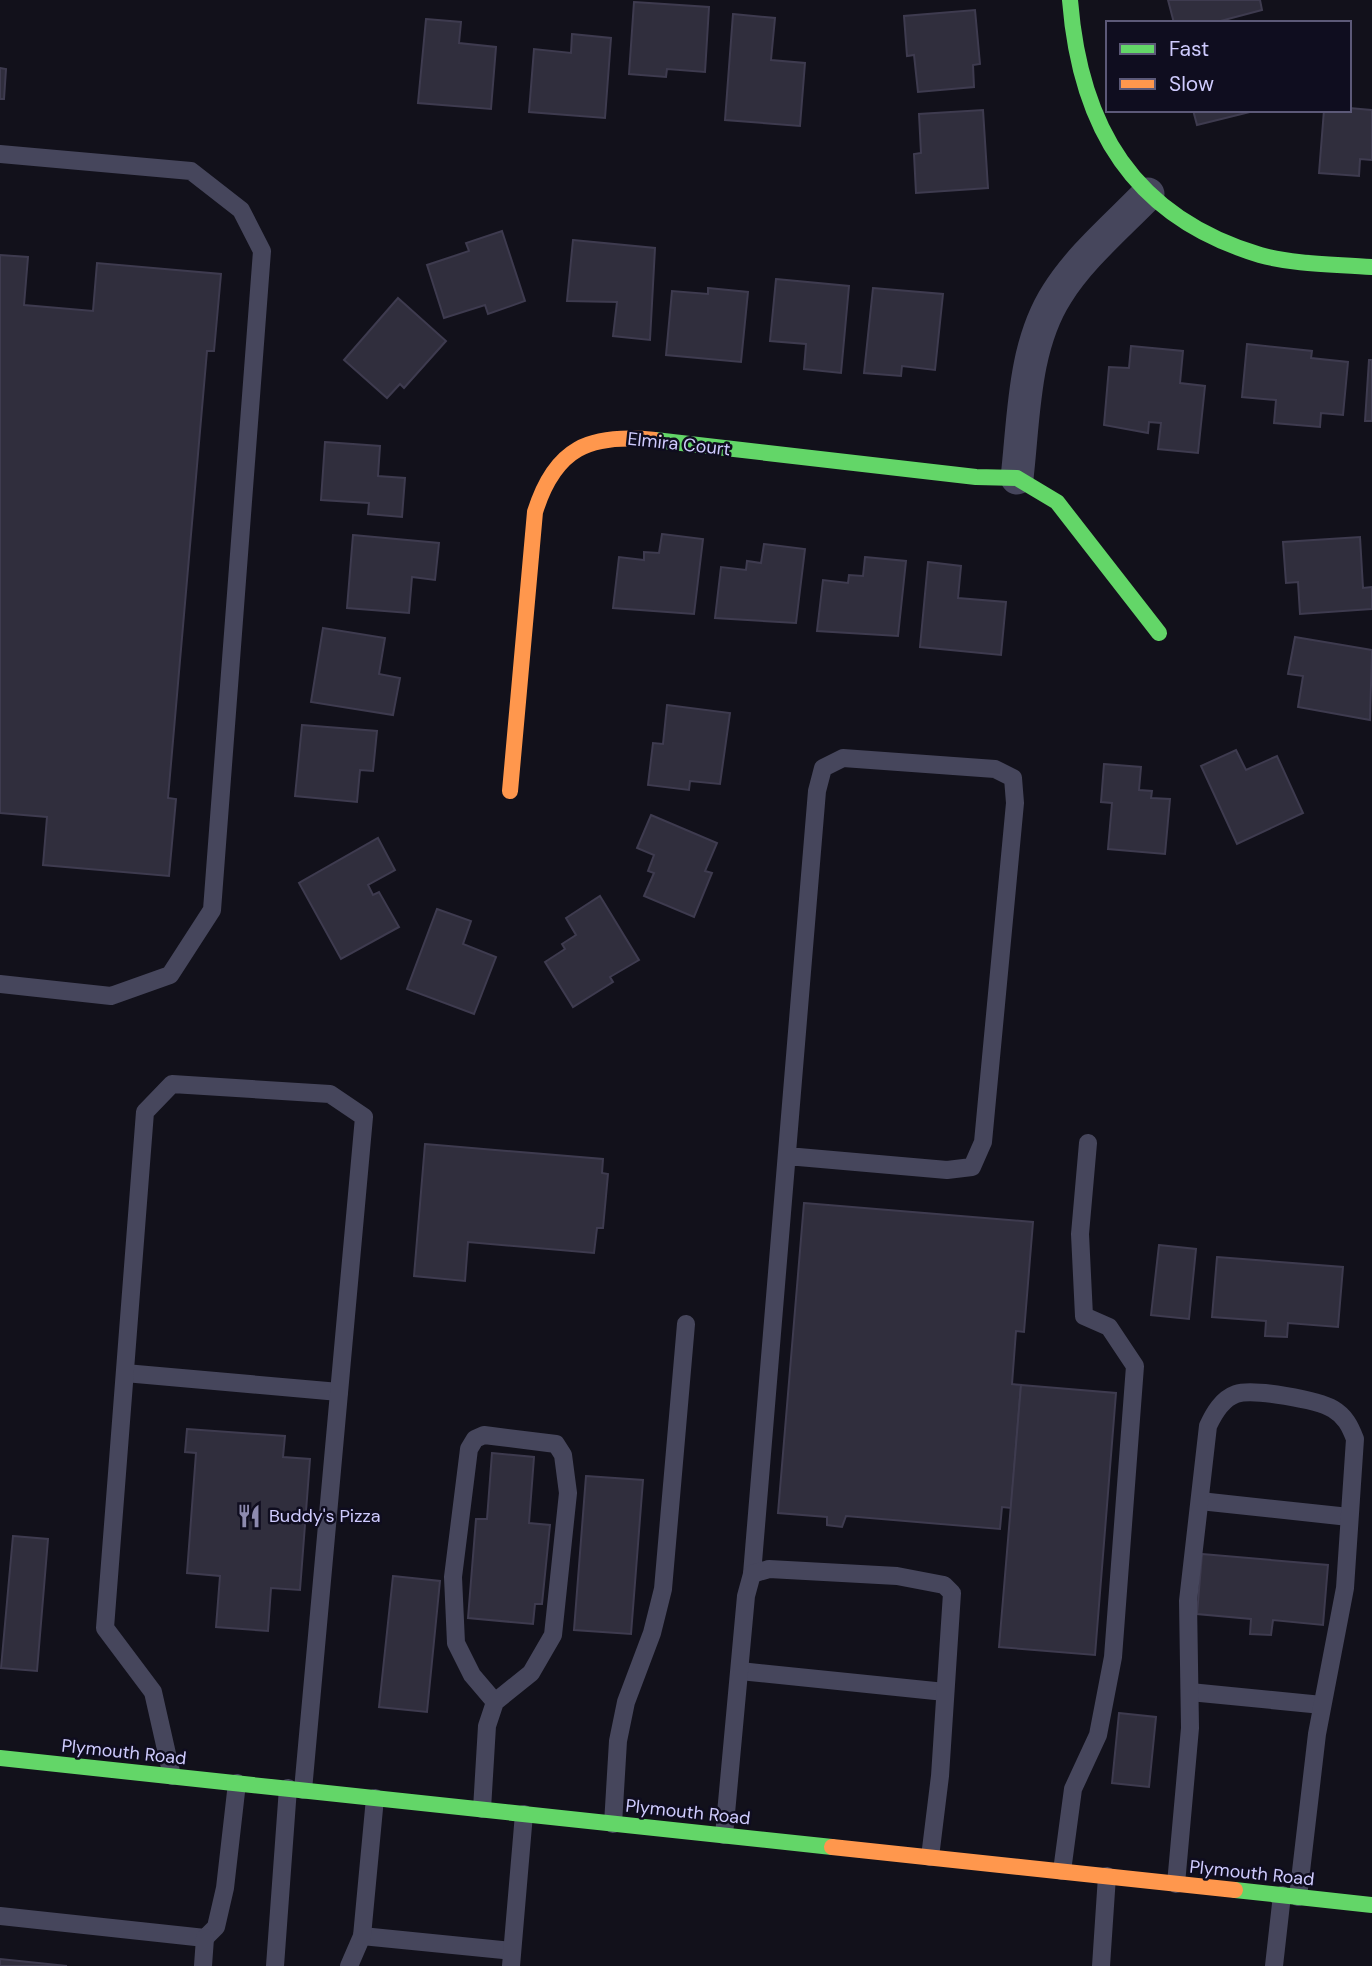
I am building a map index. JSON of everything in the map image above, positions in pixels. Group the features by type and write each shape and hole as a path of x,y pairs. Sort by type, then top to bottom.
{"street":[{"path":"1070,0 1074,54 1094,117 1121,165 1148,194 1175,217 1234,247 1265,256 1372,267"},
{"path":"1017,478 1032,358 1045,317 1057,294 1077,268 1148,194"},
{"name":"Elmira Court","path":"510,791 534,512 542,485 551,468 568,451 613,438 642,439 976,477 1017,478 1057,502 1159,633"},
{"name":"Plymouth Road","path":"0,1758 1372,1905"}],"lane":[{"path":"0,154 191,171 241,209 262,251 212,910 170,975 111,996 0,984"},
{"path":"724,1835 746,1596 752,1574 817,791 823,768 843,758 995,769 1013,778 1015,803 984,1142 972,1167 947,1170 787,1156"},
{"path":"172,1776 153,1692 105,1628 145,1112 172,1084 330,1094 364,1117 339,1392 275,1966"},
{"path":"1062,1871 1073,1789 1098,1735 1113,1657 1135,1366 1109,1327 1084,1316 1080,1234 1087,1143"},
{"path":"613,1824 618,1741 625,1702 652,1633 663,1588 686,1324"},
{"path":"125,1373 339,1392"},
{"path":"1176,1884 1191,1728 1188,1601 1208,1426 1217,1407 1236,1394 1252,1393 1310,1400 1332,1408 1348,1421 1356,1439 1345,1588 1290,1896 1274,1966"},
{"path":"482,1809 487,1726 495,1702 531,1672 553,1635 568,1493 563,1455 556,1444 484,1435 475,1439 469,1449 453,1577 456,1643 472,1675 495,1702"},
{"path":"1200,1501 1349,1517"},
{"path":"752,1574 769,1569 782,1569 897,1576 944,1585 952,1593 930,1857"},
{"path":"740,1671 945,1692"},
{"path":"1190,1692 1322,1706"},
{"path":"203,1966 205,1938 216,1927 225,1888 237,1783"},
{"path":"349,1966 362,1936 375,1798"},
{"path":"362,1936 512,1958 524,1814"},
{"path":"1101,1966 1107,1877"},
{"path":"0,1916 205,1938"}],"building":[{"path":"1168,0 1260,0 1262,10 1221,21 1173,21"},
{"path":"634,2 709,7 705,72 667,69 666,77 629,74"},
{"path":"975,10 980,64 973,65 974,87 918,92 914,55 907,56 904,16"},
{"path":"733,14 775,18 771,60 805,63 800,126 725,120"},
{"path":"426,19 461,22 459,43 496,47 491,109 418,103"},
{"path":"572,34 611,38 605,118 529,112 534,49 571,53"},
{"path":"0,68 6,69 4,99 0,99"},
{"path":"1351,108 1372,110 1372,160 1360,159 1359,176 1319,173 1324,112 1351,112"},
{"path":"983,110 988,188 916,193 914,154 921,153 919,114"},
{"path":"1194,112 1250,112 1197,125"},
{"path":"502,231 525,301 488,314 485,305 444,318 427,265 469,251 466,243"},
{"path":"573,240 655,248 650,340 613,336 617,302 567,301"},
{"path":"0,255 28,257 24,305 93,311 97,263 221,274 214,351 207,351 168,798 176,799 169,876 43,865 47,817 0,813"},
{"path":"776,279 849,286 841,373 804,369 806,344 770,341"},
{"path":"708,288 748,292 741,362 666,355 672,291 708,294"},
{"path":"873,288 943,294 935,370 902,366 901,376 864,373"},
{"path":"398,298 446,341 404,388 400,384 387,398 344,360"},
{"path":"1247,344 1312,351 1311,358 1348,362 1343,415 1321,413 1320,427 1274,423 1276,400 1242,397"},
{"path":"1131,346 1183,351 1180,383 1205,386 1198,453 1158,449 1161,423 1149,422 1148,433 1104,425 1109,367 1129,368"},
{"path":"1369,360 1372,360 1372,421 1365,421"},
{"path":"325,442 380,446 378,476 405,478 402,517 368,514 369,503 321,500"},
{"path":"662,534 703,539 694,614 613,608 619,557 644,560 644,552 659,553"},
{"path":"353,535 439,543 435,580 412,577 409,613 347,608"},
{"path":"1360,537 1363,588 1372,587 1372,609 1300,614 1298,582 1286,583 1283,542"},
{"path":"764,544 805,549 796,623 715,618 721,567 746,570 747,561 761,563"},
{"path":"865,557 906,561 898,636 817,631 823,580 848,583 849,575 863,576"},
{"path":"928,562 961,566 958,598 1006,602 1001,655 920,647"},
{"path":"323,628 385,638 379,674 400,678 393,715 311,702"},
{"path":"1295,637 1372,650 1370,720 1298,707 1303,676 1288,674"},
{"path":"667,705 730,713 720,784 690,781 689,790 648,785 653,743 663,744"},
{"path":"302,725 377,731 373,771 360,770 357,802 295,796"},
{"path":"1236,750 1246,770 1277,756 1303,813 1237,844 1201,766"},
{"path":"1104,764 1141,767 1139,790 1152,791 1151,798 1170,799 1165,854 1108,849 1112,803 1101,802"},
{"path":"651,815 717,843 705,871 712,873 694,917 644,896 654,873 648,871 654,855 637,848"},
{"path":"378,838 395,870 368,885 373,895 379,892 399,927 341,959 299,883"},
{"path":"600,896 639,960 610,977 613,982 573,1007 545,962 565,949 562,944 576,935 566,918"},
{"path":"437,909 471,921 463,944 496,957 474,1014 407,989"},
{"path":"425,1144 603,1159 602,1173 608,1174 603,1228 597,1228 594,1253 468,1242 465,1281 414,1276"},
{"path":"804,1203 1033,1222 1024,1332 1016,1331 1012,1384 1021,1385 1011,1508 1002,1507 1000,1529 846,1516 842,1527 827,1525 827,1517 778,1513"},
{"path":"1159,1245 1196,1249 1189,1319 1151,1315"},
{"path":"1217,1257 1343,1267 1338,1327 1288,1323 1287,1337 1265,1336 1266,1321 1212,1317"},
{"path":"1021,1385 1116,1393 1095,1655 999,1647"},
{"name":"Buddy's Pizza","path":"187,1429 285,1436 283,1457 310,1459 300,1590 271,1588 268,1631 216,1627 220,1576 187,1573 196,1453 185,1452"},
{"path":"492,1453 534,1457 529,1523 550,1525 542,1604 535,1604 533,1624 468,1618 476,1519 487,1519"},
{"path":"586,1476 643,1480 631,1634 574,1630"},
{"path":"13,1536 48,1539 37,1671 1,1668"},
{"path":"1202,1554 1328,1565 1323,1625 1273,1620 1271,1635 1250,1634 1251,1619 1197,1614"},
{"path":"393,1576 440,1581 427,1712 379,1707"},
{"path":"1119,1713 1156,1717 1149,1787 1112,1783"},
{"path":"0,1959 67,1966 0,1966"}],"traffic: fast":[{"path":"1070,0 1076,46 1086,88 1101,126 1121,161 1147,191 1178,217 1216,238 1260,255 1302,262 1372,267"},
{"path":"655,440 976,477 1017,478 1057,502 1159,633"},
{"path":"0,1758 832,1847"},
{"path":"1235,1890 1372,1905"}],"traffic: slow":[{"path":"510,791 535,512 543,490 564,459 578,449 611,439 655,440"},
{"path":"832,1847 1235,1890"}],"place":[{"name":"Buddy's Pizza","path":"249,1516"}]}
